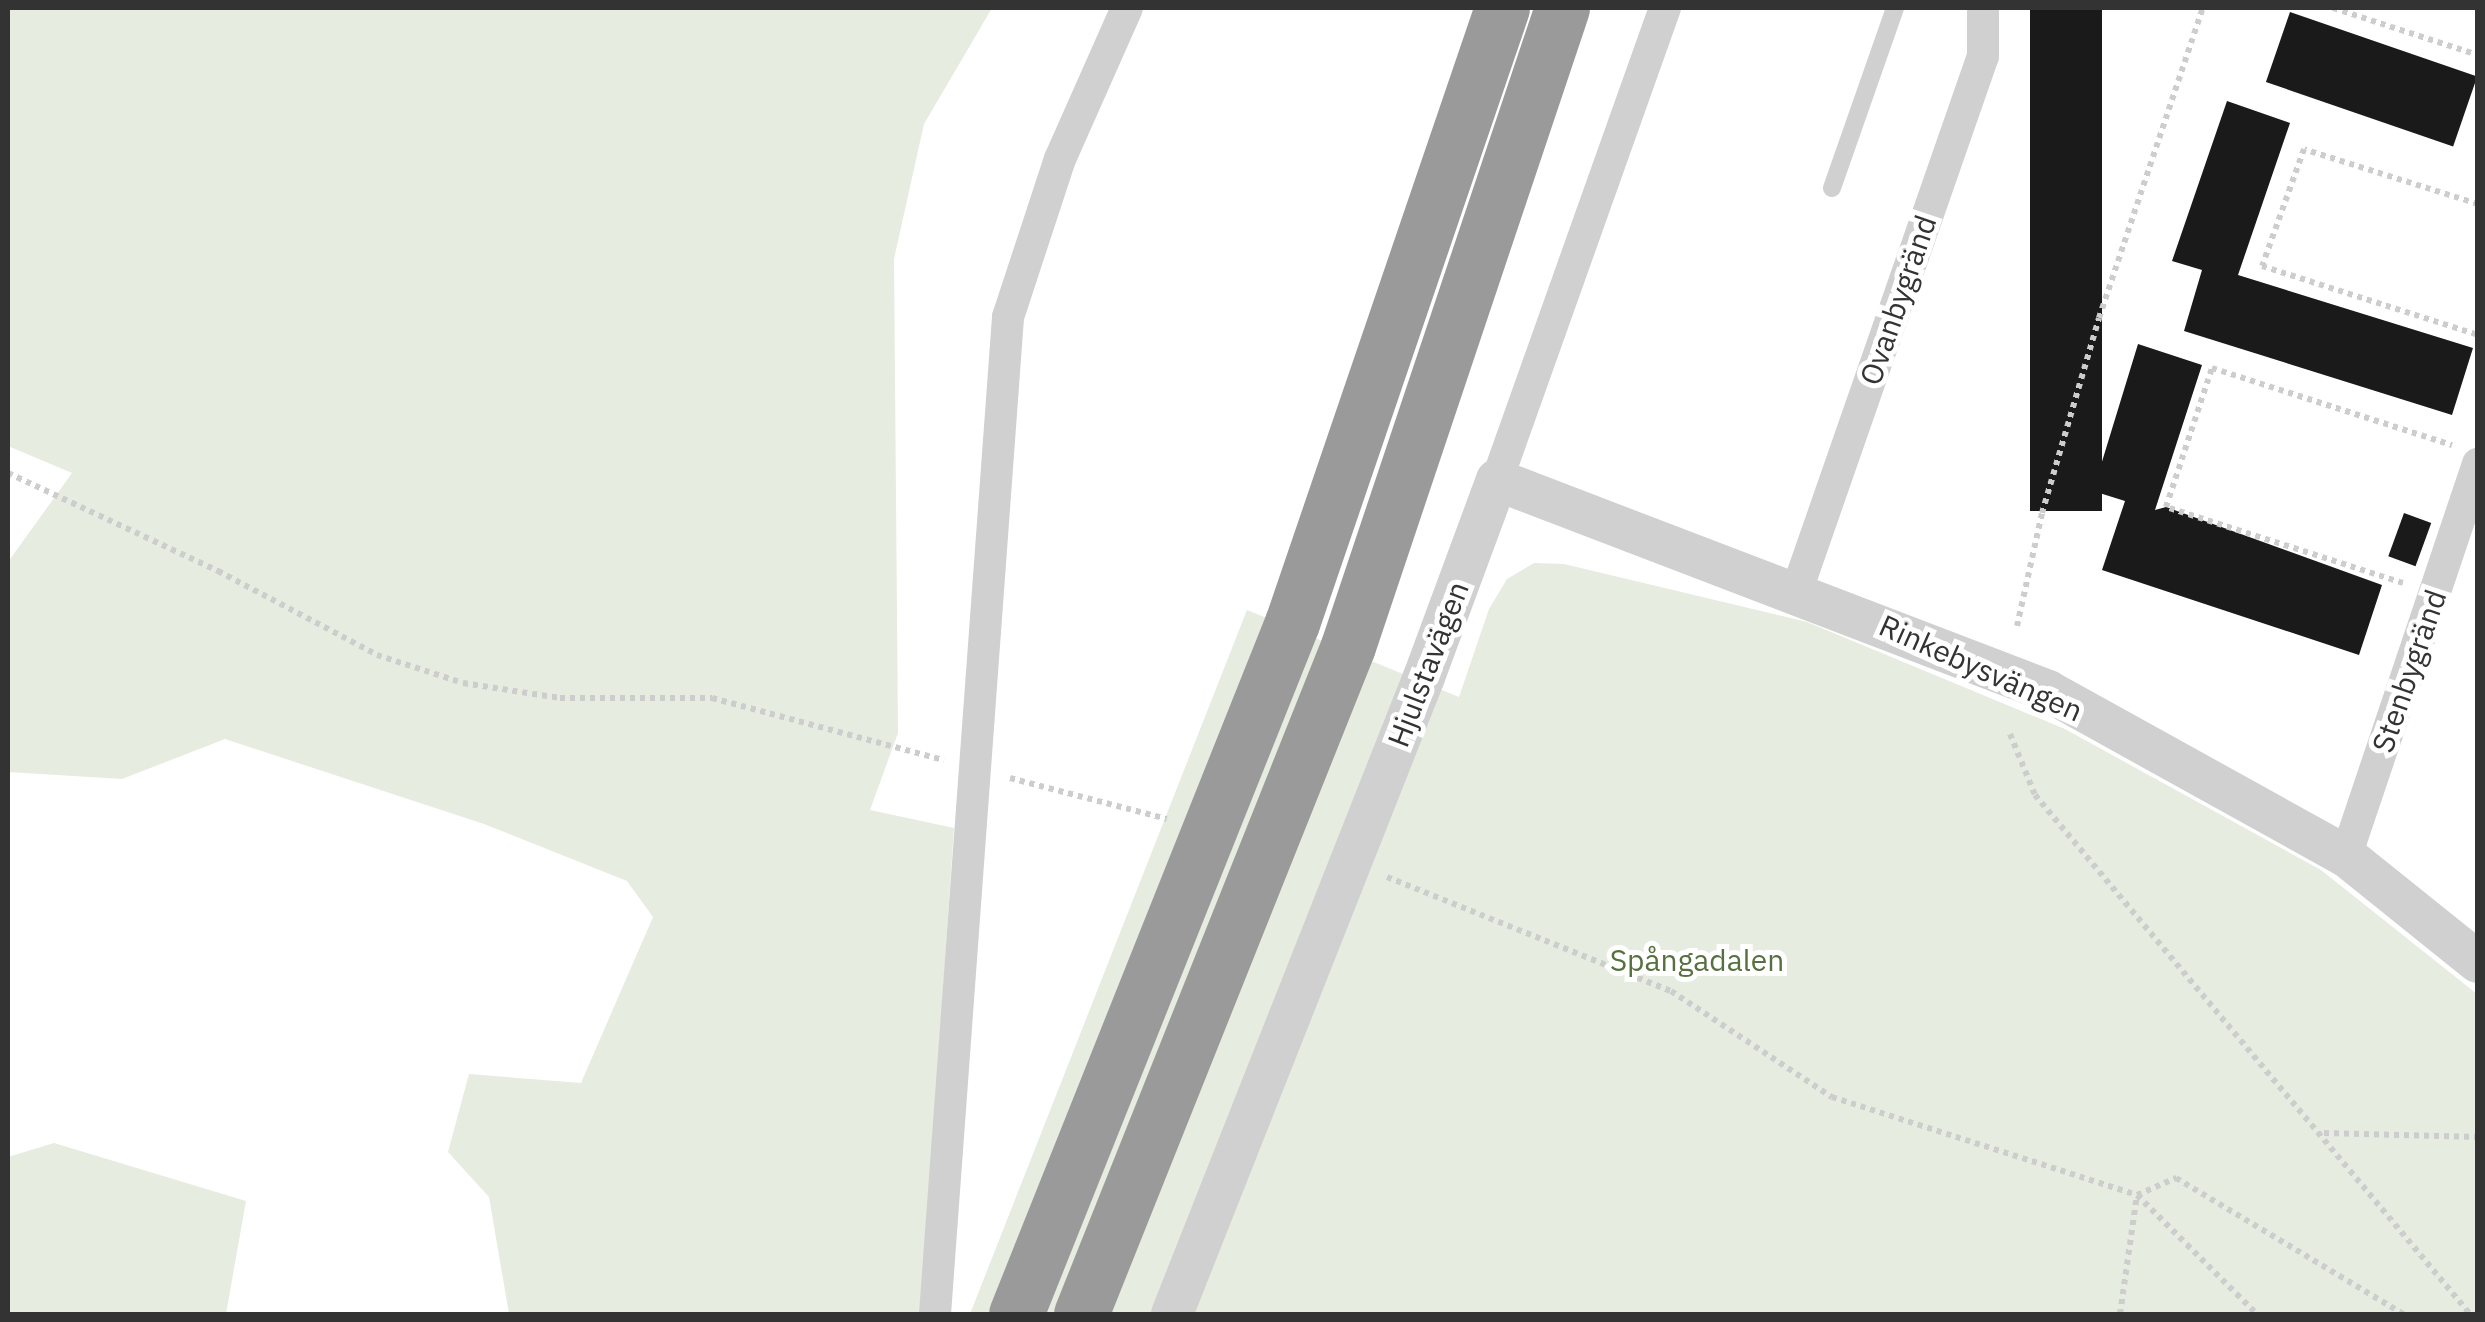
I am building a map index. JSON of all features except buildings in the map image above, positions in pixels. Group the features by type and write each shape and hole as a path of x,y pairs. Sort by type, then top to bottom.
{"highway":[{"path":"1016,1314 1292,624 1502,8"},
{"path":"1081,1314 1348,646 1562,8"}],"street":[{"path":"935,1314 1008,317 1060,159 1127,8"},
{"name":"Hjulstavägen","path":"1172,1314 1424,676 1665,8"},
{"name":"Ovanbygränd","path":"1796,590 1983,56 1983,8"},
{"name":"Stenbygränd","path":"2346,856 2472,472"},
{"name":"Rinkebysvängen","path":"1497,480 1796,590 2048,692 2346,856 2478,962"}],"lane":[{"path":"1832,188 1895,8"}],"path":[{"path":"2017,626 2042,513 2099,318 2203,8"},
{"path":"2332,8 2478,54"},
{"path":"2478,204 2304,150 2262,266 2478,335"},
{"path":"2434,594 2166,507 2212,368 2472,472"},
{"path":"8,473 218,571 377,655 463,683 560,698 712,698 975,769"},
{"path":"2010,734 2035,795 2470,1314"},
{"path":"1414,885 1671,991 1832,1097 2137,1195 2257,1314"},
{"path":"2323,1134 2478,1137"},
{"path":"2137,1195 2176,1178 2403,1314"},
{"path":"2120,1314 2137,1195"}],"green space":[{"path":"8,8 992,8 924,124 894,259 898,733 870,810 954,828 921,1314 509,1314 489,1197 448,1152 469,1074 581,1083 653,917 627,881 484,824 225,739 122,779 8,772 8,562 72,473 8,446"},
{"name":"Spångadalen","path":"1534,563 1564,564 1807,622 2065,729 2321,870 2477,994 2477,1314 970,1314 1247,610 1459,697 1489,609 1507,579"},
{"path":"54,1143 246,1201 226,1314 8,1314 8,1157"}]}
